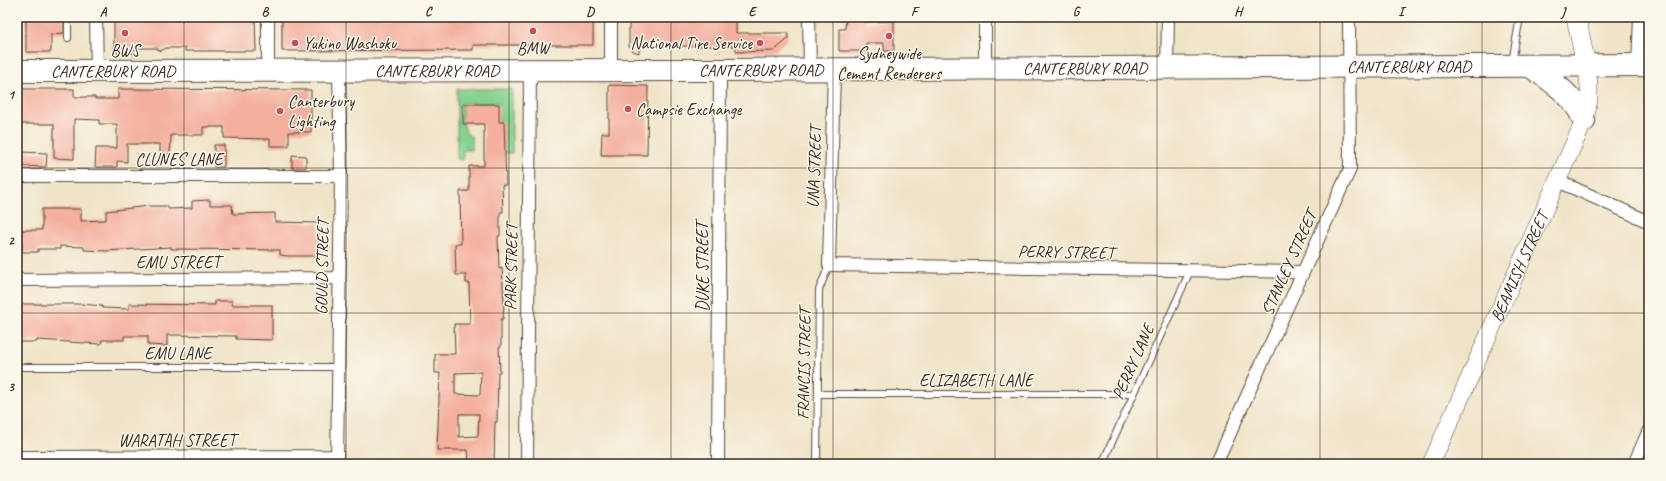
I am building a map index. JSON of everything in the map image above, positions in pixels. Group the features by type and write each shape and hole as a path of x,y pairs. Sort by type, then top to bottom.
{"highway":[{"name":"CANTERBURY ROAD","path":"17,71 834,70 1644,65"},
{"path":"1521,66 1568,96 1580,108 1584,121"}],"main road":[{"path":"1576,17 1586,65"},
{"name":"BEAMISH STREET","path":"1431,464 1584,121 1590,99 1590,86 1586,65"}],"street":[{"path":"96,17 96,71"},
{"path":"268,17 268,71"},
{"path":"611,17 611,70"},
{"path":"809,17 810,70"},
{"path":"985,17 985,69"},
{"path":"1167,68 1168,17"},
{"name":"STANLEY STREET","path":"1216,464 1350,169 1349,17"},
{"path":"1640,17 1644,65"},
{"name":"DUKE STREET","path":"718,464 720,70"},
{"name":"UNA STREET","path":"829,265 834,70"},
{"name":"GOULD STREET","path":"337,460 340,176 339,71"},
{"name":"PARK STREET","path":"526,464 530,71"},
{"name":"CLUNES LANE","path":"17,176 340,176"},
{"path":"1558,180 1649,222"},
{"name":"PERRY STREET","path":"829,265 1304,272"},
{"name":"EMU STREET","path":"17,280 339,278"},
{"path":"1634,464 1649,430"},
{"name":"WARATAH STREET","path":"17,457 337,460"}],"lane":[{"path":"68,17 68,38"},
{"path":"1520,17 1521,66"},
{"name":"FRANCIS STREET","path":"817,464 819,290 829,265"},
{"name":"PERRY LANE","path":"1102,464 1190,271"},
{"name":"EMU LANE","path":"17,367 338,367"},
{"name":"ELIZABETH LANE","path":"818,394 1134,394"}],"green space":[{"path":"457,89 512,89 512,153 504,153 504,123 499,123 498,103 462,103 462,124 464,125 466,133 472,137 472,150 463,150 463,160 457,159"}],"building":[{"path":"26,17 64,17 64,33 51,34 51,52 26,52"},
{"path":"114,17 255,17 256,51 185,51 185,48 166,48 160,51 156,48 135,48 135,53 117,53 114,49"},
{"path":"282,17 593,17 593,45 473,45 473,50 282,51"},
{"path":"629,17 736,17 736,33 788,33 788,39 774,51 736,52 736,46 659,46 639,47 639,53 633,51 629,47"},
{"path":"846,17 865,17 865,22 894,21 894,51 884,51 884,43 866,43 866,51 839,51 839,29 845,29"},
{"name":"Campsie Exchange","path":"609,85 648,86 647,155 601,155 602,133 609,133"},
{"path":"20,89 74,89 74,97 95,97 95,99 118,99 118,89 311,90 311,132 289,132 289,146 270,146 270,139 224,138 224,127 203,127 203,135 171,135 170,154 160,154 160,144 127,144 127,162 117,161 117,167 95,167 96,148 117,148 117,124 99,124 99,120 74,119 74,159 54,158 54,124 17,124 17,92 20,92"},
{"path":"463,104 499,104 499,122 504,122 506,185 502,185 503,212 500,212 500,236 498,236 499,269 502,268 504,303 503,319 501,319 501,347 499,347 500,372 498,372 494,464 469,464 468,450 437,450 440,373 435,373 435,354 455,354 454,324 470,324 469,283 466,283 466,275 456,275 455,244 461,244 460,191 469,191 469,166 484,166 484,124 463,124","holes":["481,372 480,395 455,394 455,373","459,414 479,414 478,436 459,437"]},
{"path":"214,145 224,145 224,167 214,167"},
{"path":"20,152 47,153 46,167 20,166"},
{"path":"292,155 306,156 306,168 292,168"},
{"path":"210,200 210,205 232,205 233,214 275,213 275,222 319,223 319,256 280,255 280,250 171,249 171,247 106,251 84,250 84,247 60,246 60,249 38,249 38,252 22,252 22,230 42,230 42,209 81,209 81,221 106,220 106,211 149,206 168,206 168,209 192,208 192,201"},
{"path":"215,301 232,301 232,305 272,305 272,340 236,339 236,336 167,335 167,346 148,345 148,336 124,336 124,340 102,340 101,344 37,340 37,342 20,342 21,304 82,304 102,306 102,308 129,309 129,304 215,305"}],"place":[{"name":"BMW","path":"533,31"},
{"name":"BWS","path":"125,33"},
{"name":"Sydneywide Cement Renderers","path":"889,36"},
{"name":"Yukino Washoku","path":"295,43"},
{"name":"National Tire Service","path":"760,43"},
{"name":"Campsie Exchange","path":"628,109"},
{"name":"Canterbury Lighting","path":"280,111"}]}
